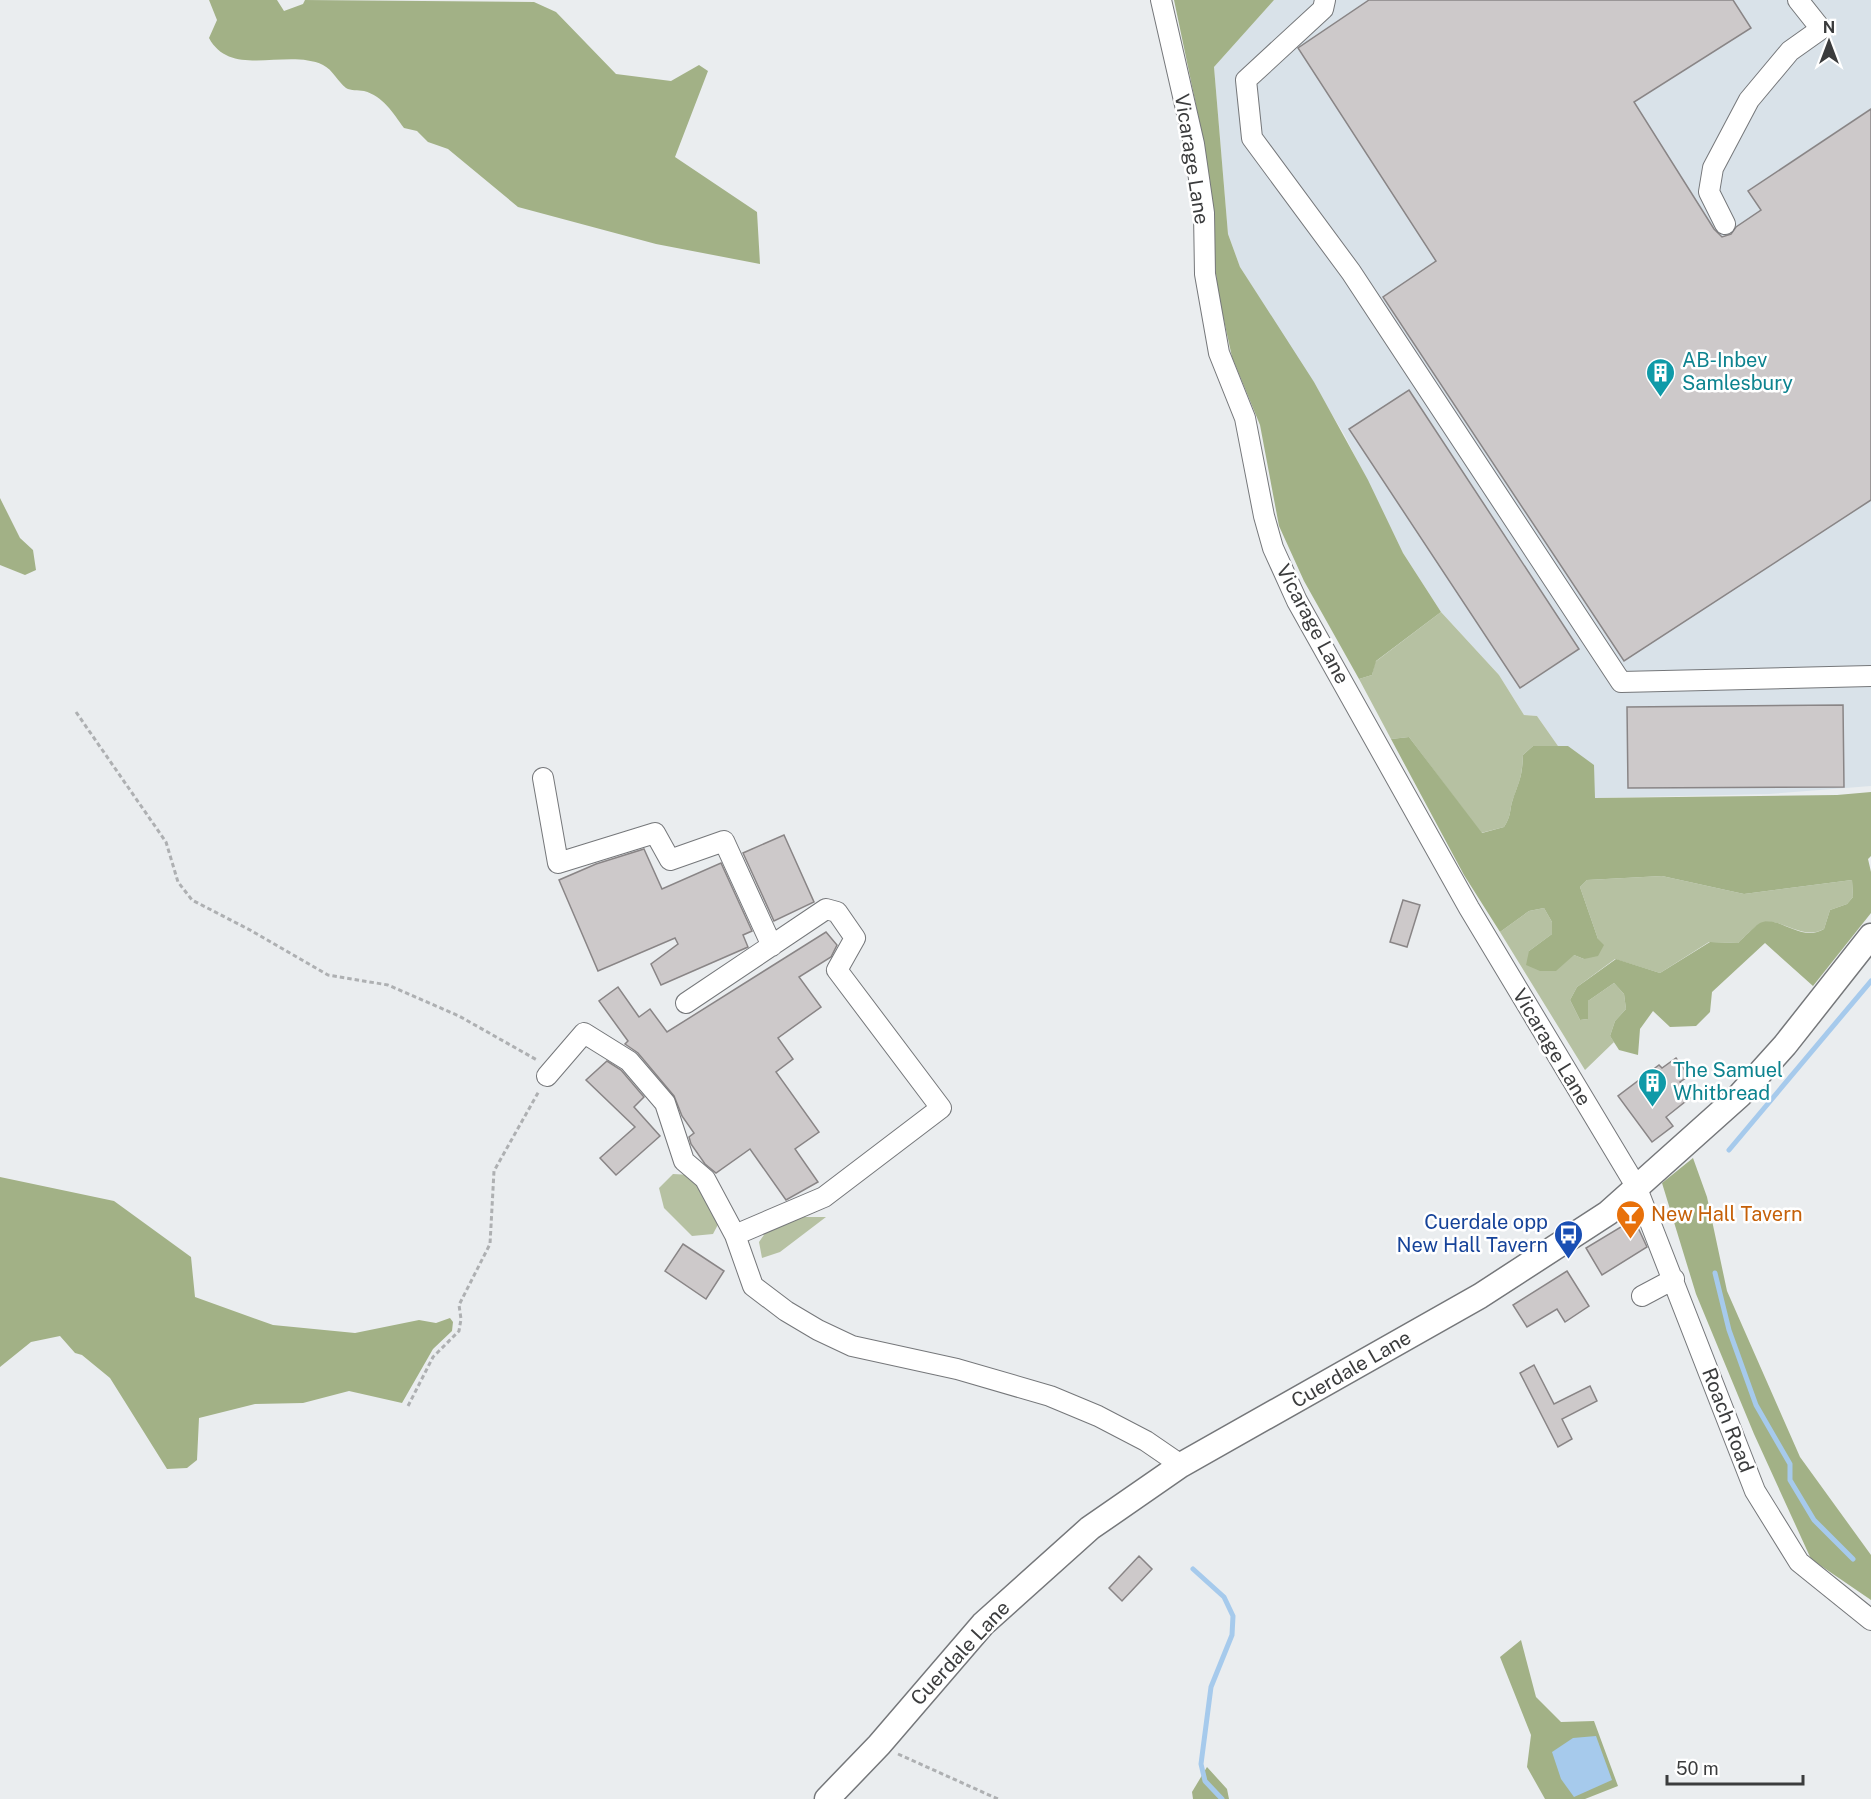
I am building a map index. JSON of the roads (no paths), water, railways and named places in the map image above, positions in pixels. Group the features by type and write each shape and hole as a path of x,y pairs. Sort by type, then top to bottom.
{"main road":[{"name":"Cuerdale Lane","path":"827,1799 879,1745 983,1624 1090,1528 1181,1465 1480,1296 1608,1213 1740,1095 1785,1045 1871,936"}],"street":[{"name":"Vicarage Lane","path":"1161,0 1194,144 1204,213 1205,274 1209,308 1219,353 1245,418 1264,516 1273,548 1297,601 1468,908 1636,1186"},
{"path":"1325,0 1323,9 1246,80 1252,138 1351,272 1621,682 1871,676"},
{"path":"1725,224 1709,192 1713,168 1749,100 1790,51 1821,29 1798,0"},
{"path":"543,778 558,863 655,833 670,860 724,841 772,946"},
{"path":"686,1003 826,909 837,912 855,938 837,970 941,1108 824,1197 735,1235"},
{"path":"546,1069 584,1033 629,1061 665,1103 684,1161 705,1179 735,1235 753,1286 786,1311 852,1346 957,1369 1050,1396 1098,1416 1146,1441 1181,1465"},
{"name":"Roach Road","path":"1636,1186 1755,1491 1799,1562 1871,1620"},
{"path":"1642,1296 1674,1279"}],"water":[{"path":"1596,1736 1612,1780 1574,1797 1561,1779 1552,1752 1573,1738"}],"waterway":[{"path":"1729,1150 1871,981"},
{"path":"1715,1273 1729,1330 1756,1405 1790,1464 1790,1480 1814,1520 1853,1559"},
{"path":"1193,1569 1224,1597 1233,1616 1232,1635 1211,1687 1201,1764 1205,1781 1222,1799"}],"place":[{"name":"AB-Inbev Samlesbury","path":"1661,398"},
{"name":"The Samuel Whitbread","path":"1652,1108"},
{"name":"New Hall Tavern","path":"1630,1240"},
{"name":"Cuerdale opp New Hall Tavern","path":"1569,1260"}]}
